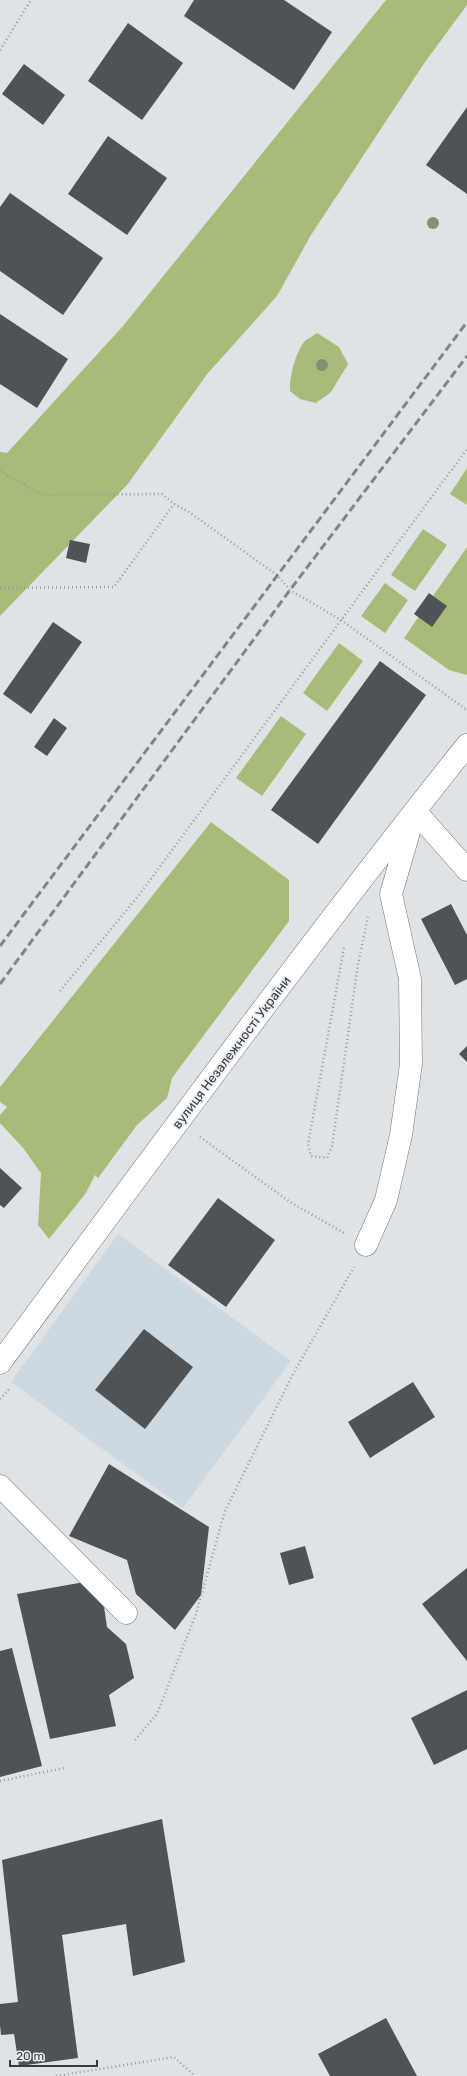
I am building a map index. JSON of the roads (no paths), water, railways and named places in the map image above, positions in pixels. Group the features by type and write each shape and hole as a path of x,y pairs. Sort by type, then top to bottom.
{"main road":[{"name":"вулиця Незалежності України","path":"0,1363 179,1121 467,745"},
{"path":"415,811 467,870"},
{"path":"366,1245 386,1200 401,1135 411,1064 410,979 391,894 415,811"},
{"path":"0,1486 126,1613"}],"railway":[{"path":"0,946 467,322"},
{"path":"0,984 290,590 467,356"}]}
